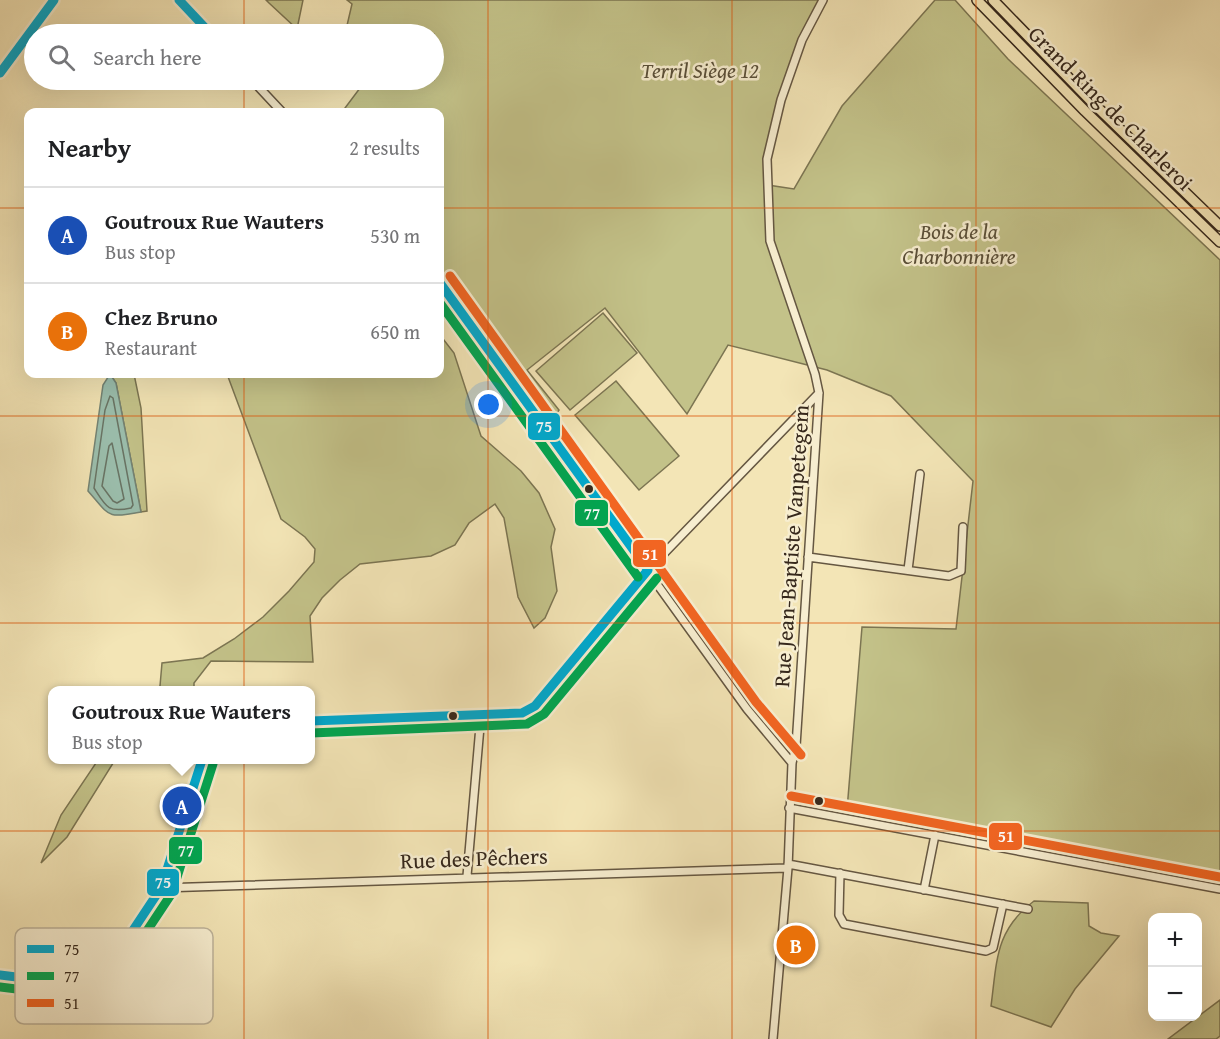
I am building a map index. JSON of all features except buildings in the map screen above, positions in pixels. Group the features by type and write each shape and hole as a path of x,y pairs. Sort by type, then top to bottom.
{"highway":[{"name":"Grand Ring de Charleroi","path":"977,0 1093,119 1220,242"},
{"name":"Grand Ring de Charleroi","path":"993,0 1093,104 1220,226"}],"street":[{"path":"36,24 54,0"},
{"path":"179,0 202,24"},
{"name":"Rue Jean-Baptiste Vanpetegem","path":"773,1039 788,866 789,808 792,763 796,746 819,393 802,334 770,241 767,159 781,100 802,40 823,0"},
{"path":"0,73 24,41"},
{"path":"261,90 278,108"},
{"path":"444,289 747,709 792,763"},
{"path":"315,721 522,713 535,706 648,570 819,393"},
{"path":"908,570 920,474"},
{"path":"808,557 949,576 961,571 963,527"},
{"path":"467,876 481,715"},
{"path":"134,928 161,888 200,764"},
{"path":"789,808 1220,889"},
{"path":"924,890 935,835"},
{"name":"Rue des Pêchers","path":"161,888 788,866 840,873 1028,909"},
{"path":"840,873 839,915 844,924 986,951 993,948 1003,904"},
{"path":"0,975 15,977"}],"green space":[{"path":"266,0 303,0 298,24 292,24"},
{"name":"Bois de la Charbonnière","path":"347,0 823,0 792,66 776,113 771,137 768,185 794,189 842,106 935,0 955,0 1008,59 1220,260 1220,880 847,810 862,627 956,629 973,481 891,396 827,370 728,345 687,414 605,308 527,370 559,410 551,422 512,374 444,276 444,108 345,108 358,90 444,90 444,24 347,24 352,4"},
{"path":"603,313 637,353 570,410 536,371"},
{"path":"444,340 454,353 481,436 521,471 539,493 555,529 551,547 557,591 545,618 534,628 518,597 504,518 495,504 469,523 455,545 431,556 360,564 340,580 322,598 310,616 313,662 211,661 194,686 160,686 162,663 203,658 234,639 263,617 314,562 315,549 305,537 281,519 228,378 444,378"},
{"path":"113,378 135,378 141,408 147,511 141,512 116,383"},
{"path":"616,381 679,456 639,490 575,415"},
{"path":"95,764 113,764 67,837 41,863 61,815"},
{"path":"1034,901 1088,903 1089,926 1101,933 1119,936 1075,989 1051,1027 991,1006 997,961 1005,935 1021,912"},
{"path":"1220,1000 1220,1036 1216,1039 1168,1039 1192,1021 1202,1021 1202,1014"}],"water":[{"path":"107,378 113,378 116,383 141,512 110,514 88,491 103,385"}],"transit line":[{"name":"75","path":"36,24 54,0"},
{"name":"75","path":"179,0 202,24"},
{"name":"75","path":"0,73 24,41"},
{"name":"51","path":"450,276 756,702 801,755"},
{"name":"75","path":"444,289 648,570"},
{"name":"77","path":"444,309 638,577"},
{"name":"75","path":"315,721 522,713 535,706 648,570"},
{"name":"77","path":"315,733 527,724 544,714 657,578"},
{"name":"75","path":"134,928 161,888 201,764"},
{"name":"77","path":"149,928 172,893 213,764"},
{"name":"51","path":"791,796 1220,877"},
{"name":"75","path":"0,975 15,977"},
{"name":"77","path":"0,987 15,989"}],"place":[{"name":"Goutroux Rue Wauters","path":"182,806"},
{"name":"Chez Bruno","path":"796,945"}],"park label":[{"name":"Terril Siège 12","path":"700,70"}]}
